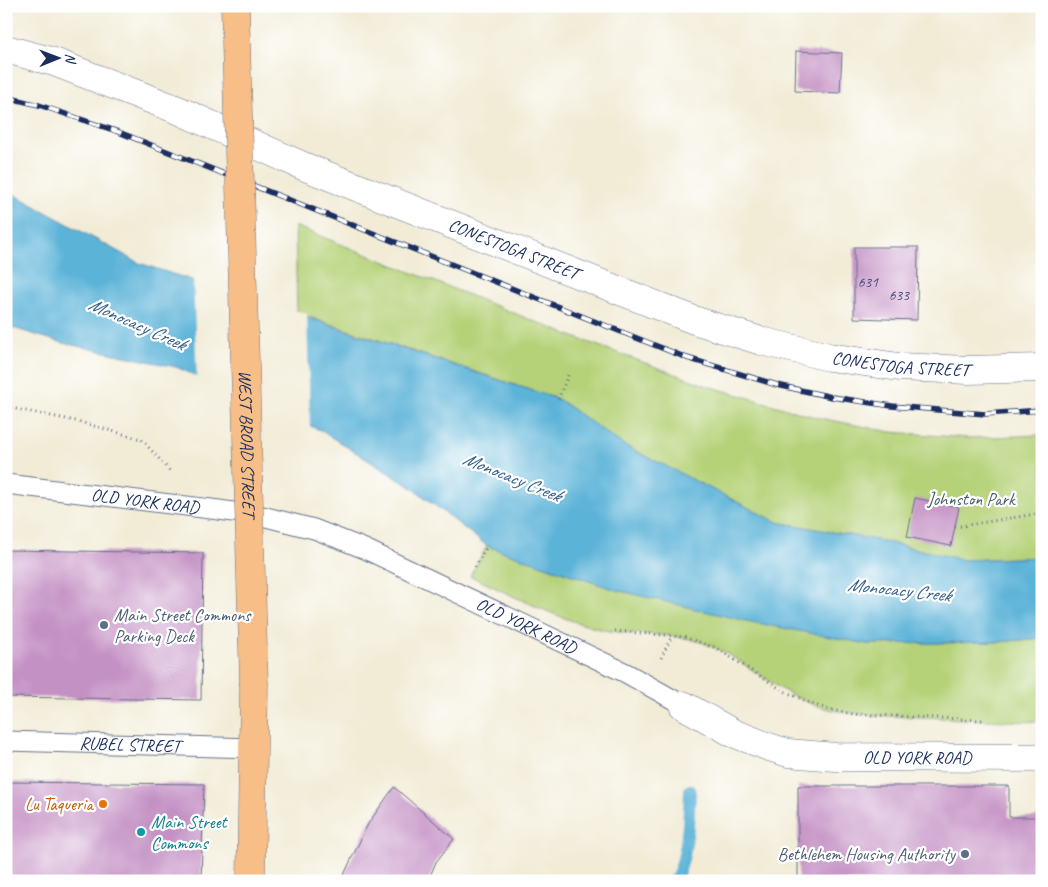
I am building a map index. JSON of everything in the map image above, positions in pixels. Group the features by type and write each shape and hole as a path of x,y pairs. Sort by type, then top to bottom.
{"main road":[{"name":"WEST BROAD STREET","path":"235,6 254,686 251,881"}],"street":[{"name":"CONESTOGA STREET","path":"6,49 54,62 170,106 303,166 694,320 761,341 829,357 899,367 968,370 1042,368"},
{"name":"OLD YORK ROAD","path":"683,705 749,740 795,754 836,757 1042,758"}],"lane":[{"name":"OLD YORK ROAD","path":"6,484 228,511 262,516 314,529 365,549 626,673 683,705"},
{"name":"RUBEL STREET","path":"6,742 253,748"}],"path":[{"path":"558,399 569,373"},
{"path":"955,527 1042,514"},
{"path":"474,569 487,546"}],"green space":[{"name":"Johnston Park","path":"295,226 574,337 708,386 815,417 891,432 968,438 1042,435 1042,557 964,560 882,541 777,522 622,444 558,399 297,313"},
{"path":"487,546 616,590 867,644 999,642 1042,638 1042,722 878,716 836,711 809,703 781,689 729,655 701,642 665,635 616,632 587,626 536,606 470,576"}],"water":[{"name":"Monocacy Creek","path":"6,190 139,263 558,399 622,444 777,522 882,541 964,560 1042,557 1042,638 999,642 867,644 746,621 616,590 487,546 414,489 320,430 176,367 63,343 6,326"}],"pier":[{"path":"193,278 307,314 310,428 197,379"}],"building":[{"path":"796,51 842,53 840,93 795,91"},
{"path":"854,247 918,247 917,320 854,318"},
{"path":"915,498 959,507 951,546 907,537"},
{"name":"Main Street Commons Parking Deck","path":"6,550 203,553 201,700 6,697"},
{"name":"Main Street Commons","path":"6,782 204,784 201,881 6,881"},
{"path":"798,786 1009,786 1009,817 1042,817 1042,881 798,881"},
{"path":"394,787 454,839 436,862 428,881 341,881 368,824"}],"waterway":[{"path":"674,881 679,872 685,850 690,790"}],"railway":[{"path":"6,97 39,105 116,131 687,358 777,385 832,397 892,406 985,414 1042,410"}],"place":[{"name":"Main Street Commons Parking Deck","path":"104,625"},
{"name":"Lu Taqueria","path":"103,804"},
{"name":"Main Street Commons","path":"141,832"},
{"name":"Bethlehem Housing Authority","path":"965,854"}]}
